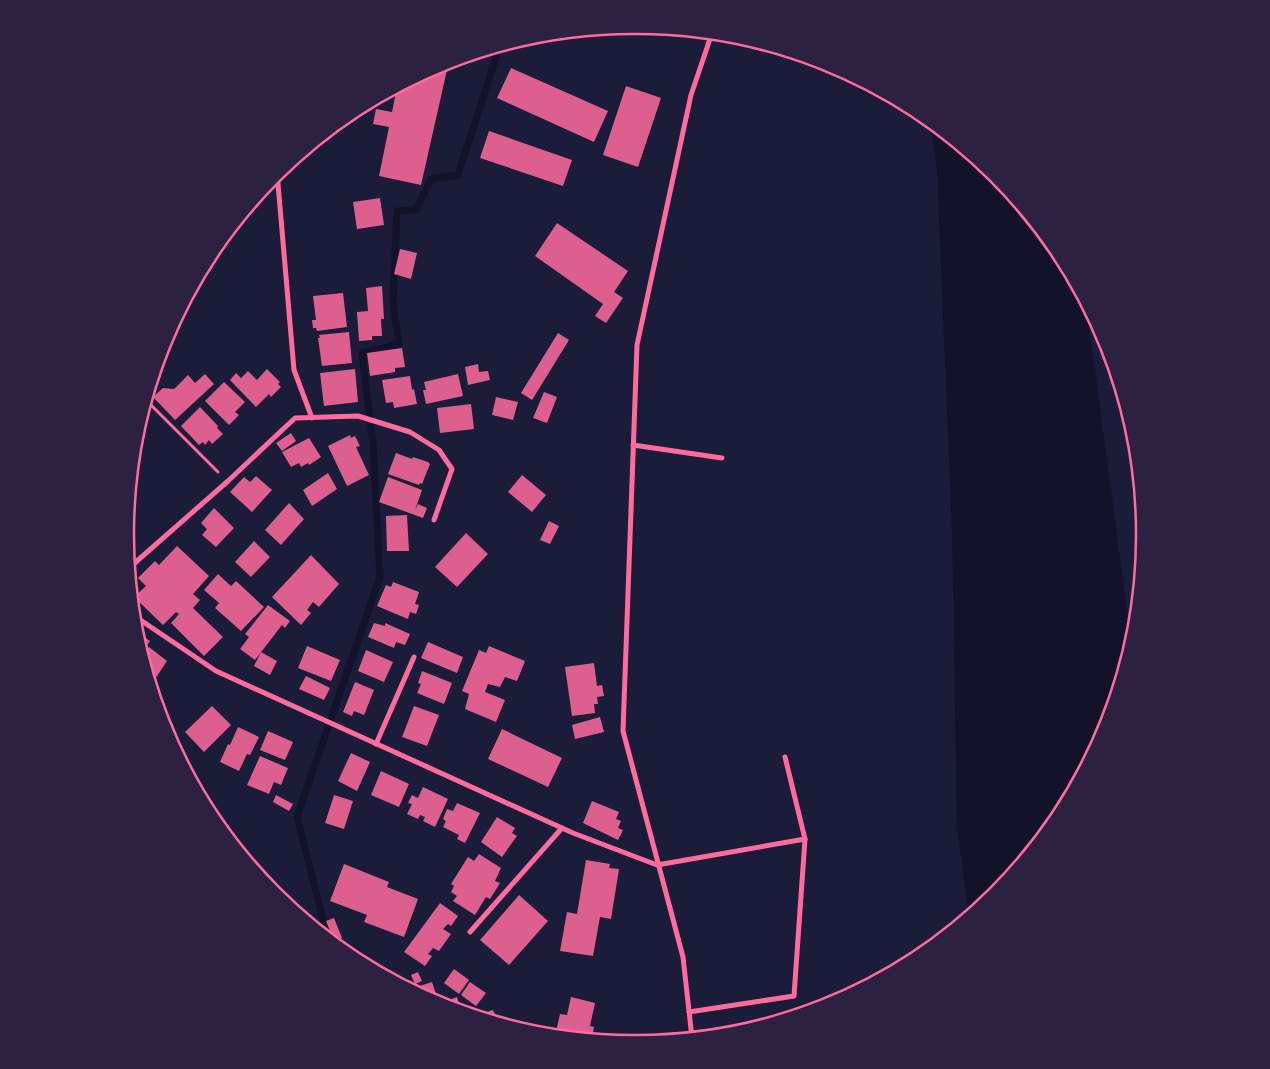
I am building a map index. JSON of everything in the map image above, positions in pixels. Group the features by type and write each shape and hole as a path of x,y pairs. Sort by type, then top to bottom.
{"street":[{"path":"691,1032 683,957 623,731 637,345 691,95 710,39"},
{"path":"278,183 294,370 312,418"},
{"path":"135,563 228,481 295,418 358,416 410,432 439,450 452,469 434,520"},
{"path":"633,445 722,458"},
{"path":"142,622 216,671 562,828 657,864 805,839"},
{"path":"376,744 414,657"},
{"path":"689,1012 794,996 805,839 785,757"},
{"path":"470,932 562,828"}],"path":[{"path":"151,405 228,481"}],"shaded area":[{"path":"932,131 989,180 1011,204 1051,256 1069,284 1089,323 1128,619 1119,664 1098,726 1069,785 1051,813 1011,865 968,908 957,828 952,530 937,170"}],"building":[{"path":"511,68 608,111 594,142 497,98"},
{"path":"447,70 421,185 379,176 389,127 373,124 376,109 392,112 395,95"},
{"path":"626,86 661,98 638,167 603,155"},
{"path":"489,131 572,160 563,186 480,158"},
{"path":"380,198 384,225 357,229 353,202"},
{"path":"557,223 628,271 614,292 623,298 606,323 595,316 603,304 535,256"},
{"path":"400,249 417,253 411,279 394,274"},
{"path":"382,286 384,319 381,319 382,336 372,336 372,340 359,341 357,312 368,311 366,288"},
{"path":"343,293 347,327 317,331 316,328 313,328 312,320 316,320 313,296"},
{"path":"349,332 352,363 322,366 319,335"},
{"path":"558,333 569,340 532,400 521,393"},
{"path":"402,348 405,367 395,368 395,372 370,376 367,353"},
{"path":"478,364 479,372 488,371 490,380 468,385 465,367"},
{"path":"267,369 280,382 278,384 281,387 271,397 269,394 256,407 230,380 236,373 241,378 248,371 257,380"},
{"path":"355,369 358,402 324,406 320,373"},
{"path":"205,374 214,384 175,420 153,397 163,388 174,389 188,375 195,383"},
{"path":"458,374 463,396 426,404 423,390 426,390 424,382"},
{"path":"410,376 417,404 394,408 393,402 386,403 382,380"},
{"path":"224,382 245,402 235,412 239,415 229,425 205,401"},
{"path":"544,392 557,397 547,423 533,418"},
{"path":"496,397 518,402 513,420 492,415"},
{"path":"471,404 474,429 440,433 437,408"},
{"path":"200,407 223,434 212,444 209,440 205,445 203,442 199,445 181,426"},
{"path":"291,433 296,441 282,451 276,443"},
{"path":"350,435 351,438 355,436 360,446 356,447 369,475 347,486 328,446"},
{"path":"309,438 321,457 309,465 308,463 301,467 299,463 291,467 282,452"},
{"path":"396,453 430,464 422,484 420,483 419,485 388,474"},
{"path":"328,473 337,489 312,506 303,490"},
{"path":"522,475 546,495 532,512 508,492"},
{"path":"256,476 272,490 252,512 230,492 244,477 250,482"},
{"path":"388,477 422,490 415,510 418,504 427,508 423,518 379,502"},
{"path":"289,503 304,519 281,545 265,530"},
{"path":"214,508 234,528 216,547 202,535 207,529 201,523"},
{"path":"407,515 409,551 387,551 386,516"},
{"path":"549,521 559,526 550,544 540,540"},
{"path":"466,533 488,554 457,587 435,567"},
{"path":"254,541 270,557 251,577 235,562"},
{"path":"177,546 209,576 193,594 200,600 193,608 223,637 204,656 171,623 179,614 176,612 163,625 139,602 138,593 146,586 138,578 155,561 159,565"},
{"path":"311,555 339,584 319,607 313,602 307,610 311,613 301,625 272,597"},
{"path":"218,574 231,586 236,581 264,607 241,631 215,608 219,603 204,590"},
{"path":"393,582 419,592 415,604 419,605 416,614 410,612 408,619 377,606 386,585 391,587"},
{"path":"268,605 290,621 285,628 282,625 255,660 240,649 249,637 245,634"},
{"path":"374,623 385,626 385,623 410,634 405,645 396,642 394,648 368,637"},
{"path":"428,642 463,657 457,673 421,658"},
{"path":"307,646 340,660 331,681 298,668"},
{"path":"489,646 525,661 517,681 505,677 500,687 488,684 485,692 505,700 496,722 465,709 469,694 462,691 479,650 486,653"},
{"path":"149,647 167,661 156,678 151,664 148,649"},
{"path":"366,650 393,662 384,682 358,671"},
{"path":"261,652 277,661 270,675 254,666"},
{"path":"594,663 597,686 602,685 604,696 597,697 598,704 594,704 595,713 572,716 565,667"},
{"path":"422,671 452,683 444,704 417,693 421,684 418,683"},
{"path":"306,676 330,688 324,700 299,689"},
{"path":"355,682 374,690 364,715 354,711 352,716 343,712"},
{"path":"212,706 231,725 204,752 185,732"},
{"path":"414,706 439,715 427,746 402,737"},
{"path":"600,717 604,732 575,739 572,725"},
{"path":"238,727 259,737 250,755 247,754 239,771 220,762"},
{"path":"502,729 562,758 548,787 488,759"},
{"path":"268,731 293,742 285,760 260,750"},
{"path":"351,753 370,762 357,791 338,781"},
{"path":"260,756 288,768 281,785 274,782 269,794 247,785"},
{"path":"381,771 409,784 399,807 371,795"},
{"path":"423,787 448,799 435,827 423,821 425,817 420,815 418,819 407,814 412,804 408,803 412,795 418,798"},
{"path":"276,795 293,804 289,811 273,802"},
{"path":"334,795 353,801 344,829 325,823"},
{"path":"592,801 619,812 616,819 621,821 618,828 623,830 618,840 583,823"},
{"path":"457,803 480,813 465,843 457,839 459,835 443,827 446,821 443,819 447,809 453,811"},
{"path":"497,817 515,828 512,833 517,836 502,857 481,842"},
{"path":"479,854 501,868 495,881 500,883 490,899 486,897 475,915 453,901 457,896 451,892 454,886 451,884 468,857 474,861"},
{"path":"586,860 610,864 609,868 619,869 611,919 600,917 593,956 560,951 567,912 577,914"},
{"path":"344,864 389,882 387,887 418,899 404,937 364,922 367,915 330,901"},
{"path":"519,895 548,921 509,965 480,940"},
{"path":"440,903 458,916 451,926 448,924 443,929 451,934 439,951 433,948 428,954 432,956 425,966 404,952"},
{"path":"334,918 342,938 340,939 331,932 326,921"},
{"path":"454,969 469,980 459,994 444,983"},
{"path":"418,972 422,981 415,984 411,975"},
{"path":"432,982 436,994 419,986"},
{"path":"470,982 486,993 476,1006 461,995"},
{"path":"457,997 459,1003 450,1000"},
{"path":"571,997 595,1003 590,1026 594,1027 593,1033 557,1029 560,1014 567,1015"},
{"path":"493,1010 495,1015 487,1013"}],"waterway":[{"path":"325,928 297,817 380,577 373,444 362,353 399,344 393,302 397,211 416,210 431,179 458,175 497,53"}]}
